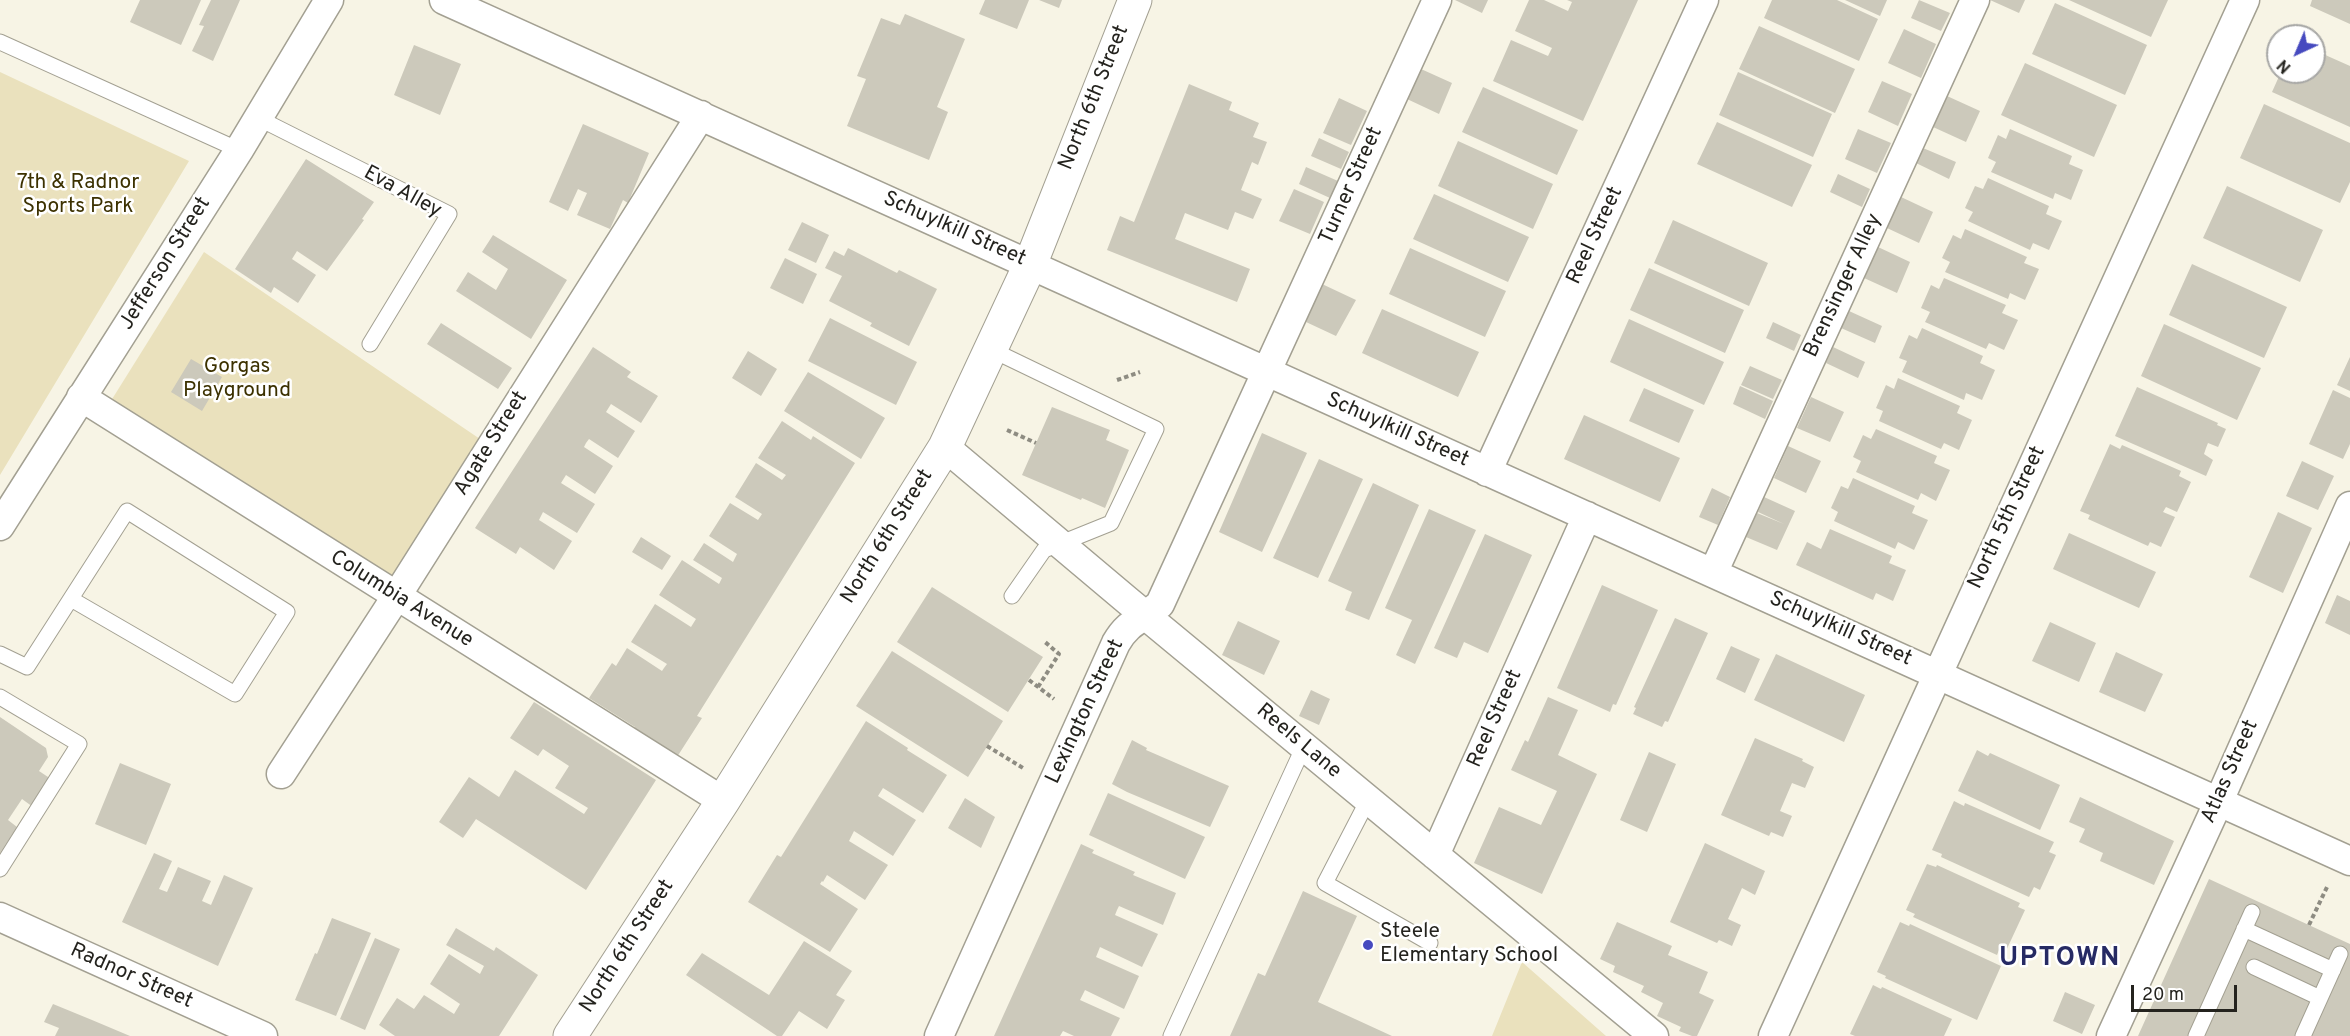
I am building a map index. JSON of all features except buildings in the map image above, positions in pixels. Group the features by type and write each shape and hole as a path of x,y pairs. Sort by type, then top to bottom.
{"main road":[{"name":"North 6th Street","path":"570,1036 723,801 945,447 1030,265 1135,0"}],"street":[{"name":"Jefferson Street","path":"0,526 238,150 329,0"},
{"name":"Schuylkill Street","path":"444,0 2350,861"},
{"name":"Turner Street","path":"1268,372 1437,0"},
{"name":"Reel Street","path":"1487,472 1704,0"},
{"name":"Brensinger Alley","path":"1713,573 1975,0"},
{"name":"North 5th Street","path":"1773,1036 2245,0"},
{"name":"Agate Street","path":"281,774 396,597 701,115"},
{"name":"Lexington Street","path":"939,1036 1116,643 1127,626 1160,604 1268,372"},
{"name":"Columbia Avenue","path":"81,398 723,801"},
{"name":"Reels Lane","path":"945,447 1654,1036"},
{"name":"Atlas Street","path":"2111,1036 2350,506"},
{"name":"Reel Street","path":"1435,855 1587,516"},
{"name":"Radnor Street","path":"0,917 262,1036"}],"lane":[{"path":"0,42 238,150"},
{"name":"Eva Alley","path":"258,118 449,214 370,344"},
{"path":"990,350 1156,429 1111,523 1044,550 1012,596"},
{"path":"0,654 27,668 127,511 287,612 235,694 71,599"},
{"path":"0,698 79,744 0,869"},
{"path":"1171,1036 1304,747"},
{"path":"1368,800 1325,883 1430,943"},
{"path":"2196,1036 2252,912"},
{"path":"2244,929 2333,970"},
{"path":"2303,1036 2340,954"},
{"path":"2254,967 2320,998"}],"path":[{"path":"1007,430 1036,443"},
{"path":"1038,687 1059,654 1045,642"},
{"path":"1029,680 1054,699"},
{"path":"987,746 1023,768"},
{"path":"2309,925 2326,887"}],"green space":[{"name":"7th & Radnor Sports Park","path":"0,72 189,161 0,475"},
{"name":"Gorgas Playground","path":"204,252 480,439 394,582 109,404"},
{"path":"1522,962 1606,1036 1492,1036"}],"place":[{"name":"Steele Elementary School","path":"1368,945"}],"district":[{"name":"UPTOWN","path":"2060,960"}]}
